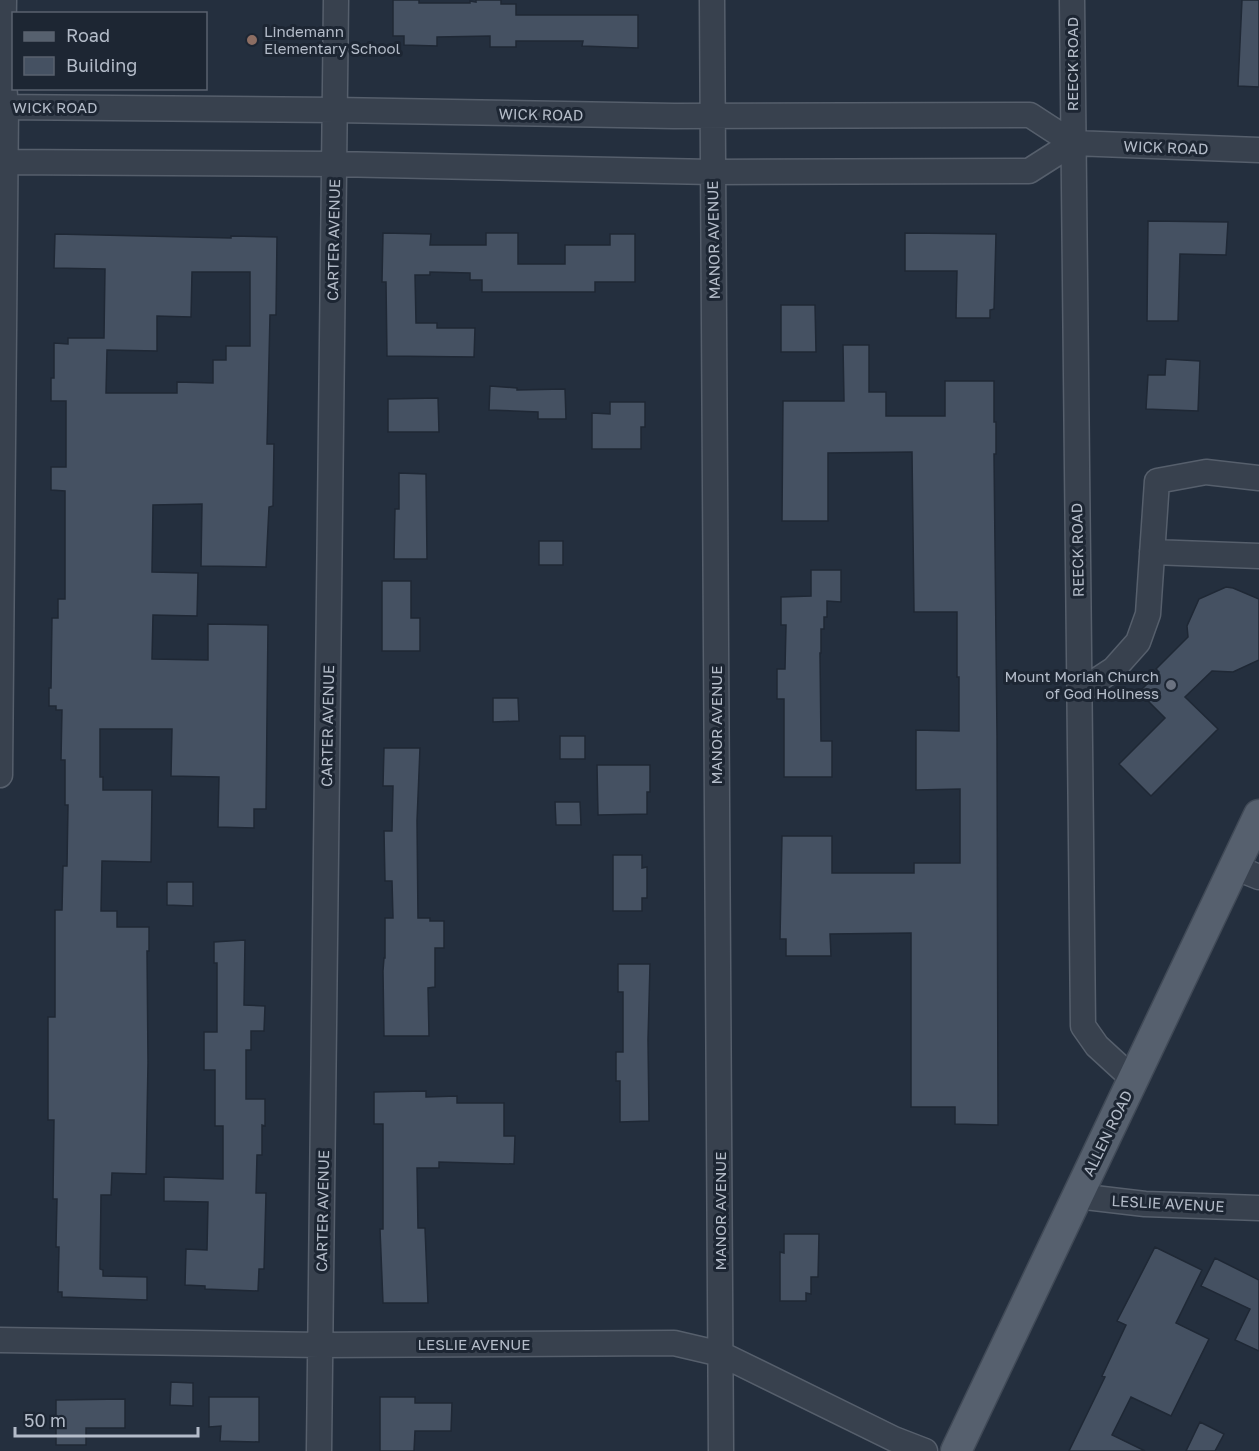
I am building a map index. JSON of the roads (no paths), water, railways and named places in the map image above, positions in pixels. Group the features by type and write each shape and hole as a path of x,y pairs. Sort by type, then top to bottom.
{"main road":[{"name":"ALLEN ROAD","path":"956,1451 1133,1079 1246,872 1259,815"}],"street":[{"path":"0,775 4,0"},
{"name":"CARTER AVENUE","path":"318,1451 336,0"},
{"name":"MANOR AVENUE","path":"712,0 721,1451"},
{"name":"REECK ROAD","path":"1072,0 1083,1026 1097,1046 1133,1079"},
{"name":"WICK ROAD","path":"3,107 712,116 1030,115 1073,143 1259,150"},
{"path":"3,162 712,172 1029,171 1073,143"},
{"path":"1079,692 1114,669 1138,642 1148,614 1157,481 1206,472 1259,478"},
{"path":"1152,552 1259,556"},
{"name":"LESLIE AVENUE","path":"1077,1196 1145,1204 1259,1208"},
{"name":"LESLIE AVENUE","path":"0,1340 320,1345 674,1343 721,1354 925,1451"}],"place":[{"name":"Lindemann Elementary School","path":"252,40"},
{"name":"Mount Moriah Church of God Holiness","path":"1171,685"}]}
